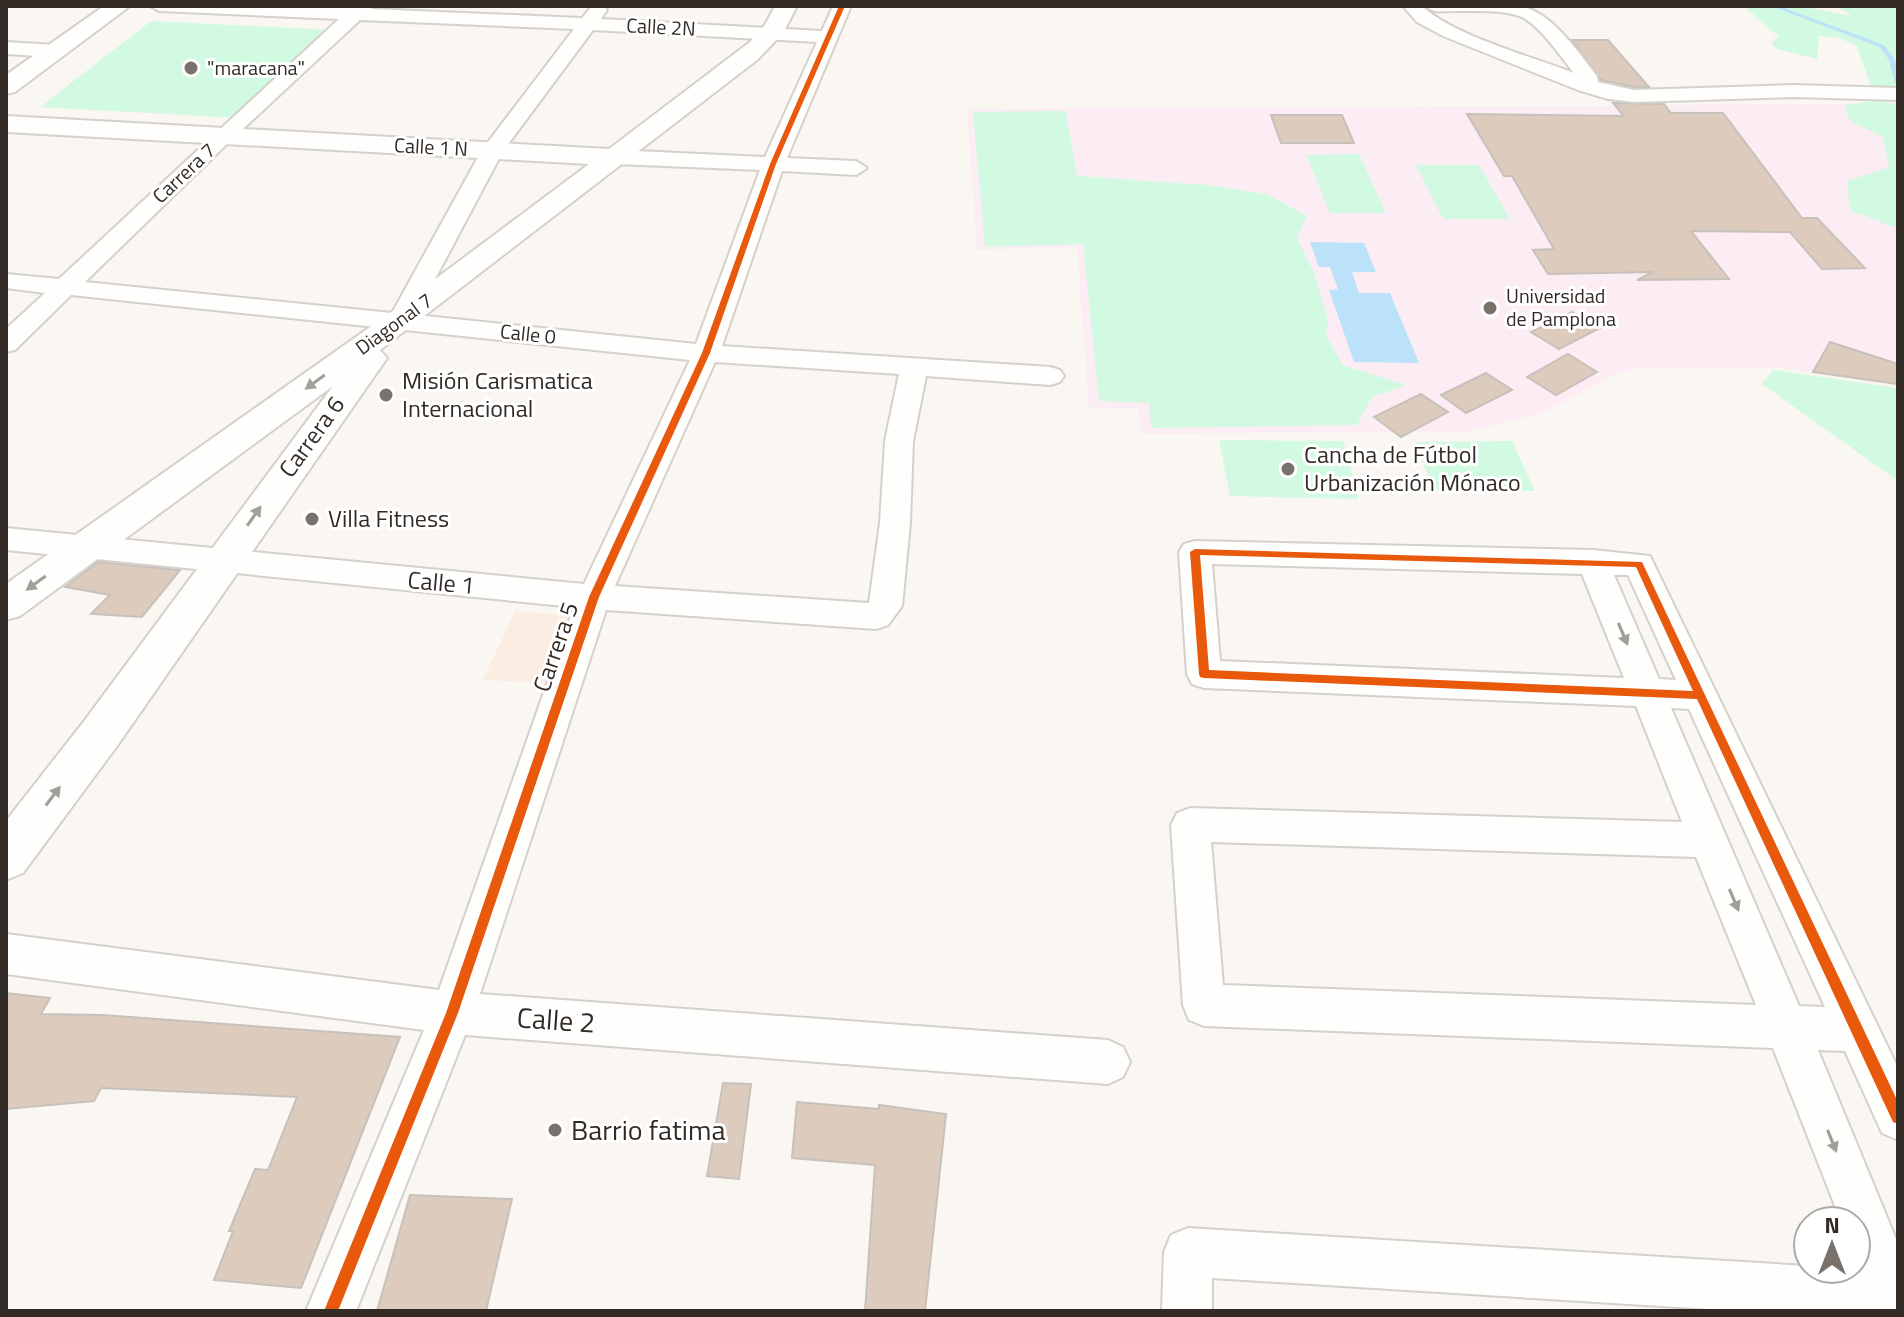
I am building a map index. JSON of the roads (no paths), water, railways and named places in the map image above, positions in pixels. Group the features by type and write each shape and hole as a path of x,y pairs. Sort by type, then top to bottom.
{"street":[{"path":"6,87 119,6"},
{"name":"Calle 2N","path":"159,6 595,15 827,37"},
{"name":"Diagonal 7","path":"6,605 401,320 616,157 753,51 772,32 786,6"},
{"name":"Carrera 5","path":"331,1311 452,1013 594,597 706,353 773,164 842,6"},
{"path":"1412,6 1436,26 1585,86 1634,96 1793,91 1898,94"},
{"path":"1434,6 1510,9 1534,16 1590,80 1585,86"},
{"name":"Carrera 7","path":"6,344 222,136 360,10"},
{"name":"Carrera 6","path":"6,858 101,733 320,424 401,320 493,150 595,15"},
{"path":"6,48 56,51"},
{"name":"Calle 1 N","path":"6,124 856,168"},
{"name":"Calle 0","path":"6,281 706,353 1050,376"},
{"name":"Calle 1","path":"6,539 594,597 876,616 886,606 895,523 899,441 914,368"},
{"path":"1700,695 1204,674 1195,552 1639,564 1898,1117"},
{"path":"1187,1311 1188,1252 1896,1300 1787,1028 1593,562"},
{"path":"1708,840 1190,825 1204,1005 1857,1030"},
{"name":"Calle 2","path":"6,954 452,1013 1108,1062"}],"water":[{"path":"1310,242 1364,243 1376,272 1352,272 1359,293 1390,293 1419,363 1354,362 1329,290 1338,289 1330,267 1319,267"}],"waterway":[{"path":"1774,6 1882,46 1892,60 1898,83"}],"place":[{"name":"\"maracana\"","path":"191,68"},
{"name":"Universidad de Pamplona","path":"1490,308"},
{"name":"Misión Carismatica Internacional","path":"386,395"},
{"name":"Cancha de Fútbol Urbanización Mónaco","path":"1288,469"},
{"name":"Villa Fitness","path":"312,519"},
{"name":"Barrio fatima","path":"555,1130"}]}
